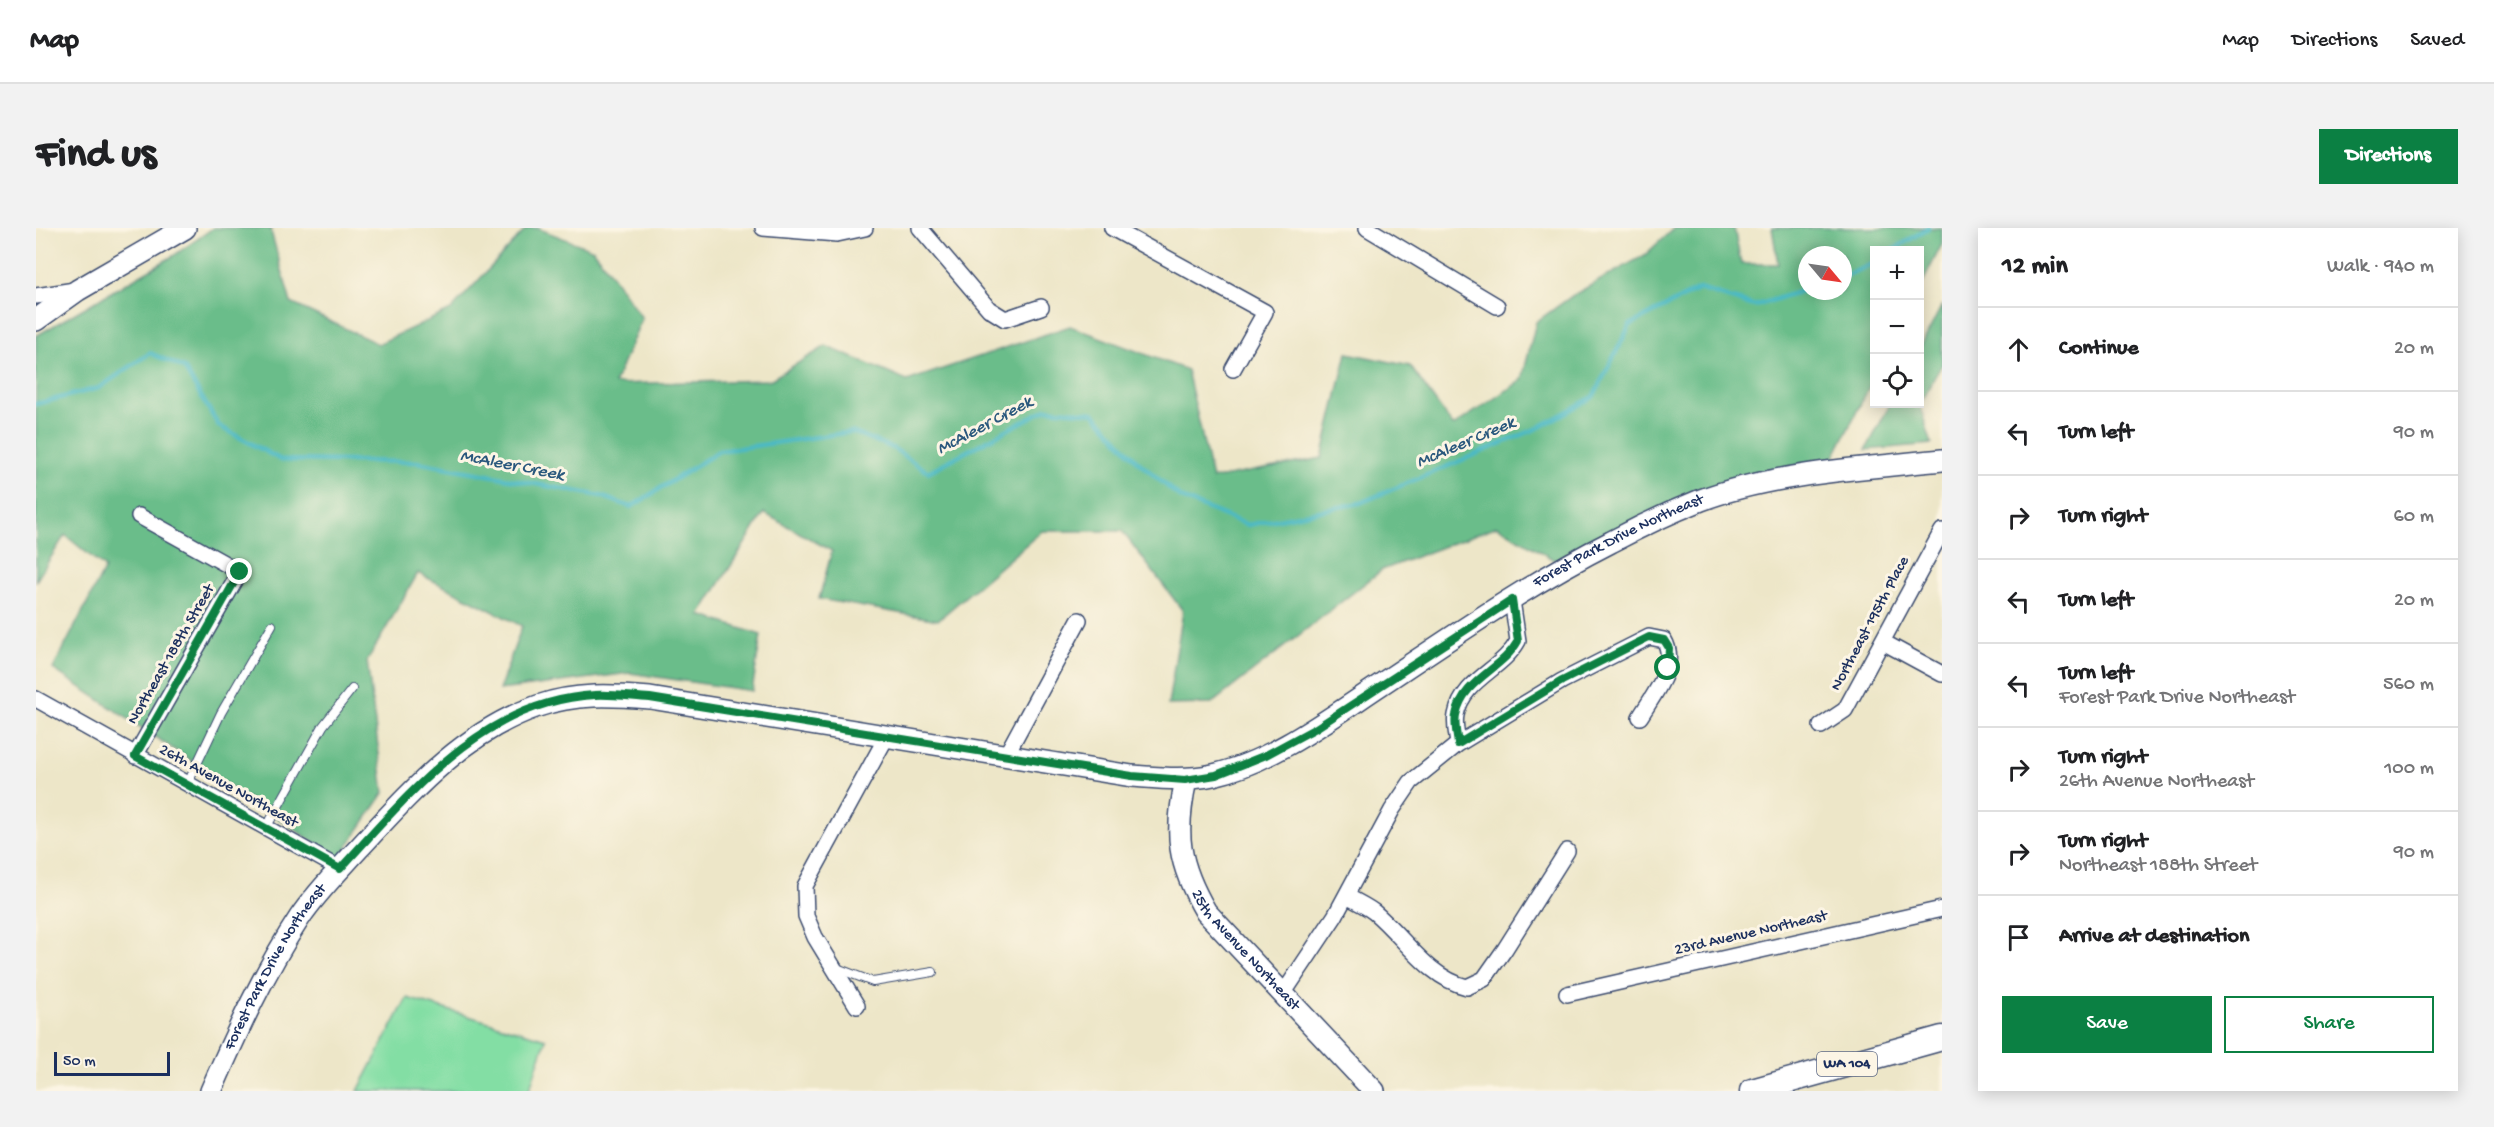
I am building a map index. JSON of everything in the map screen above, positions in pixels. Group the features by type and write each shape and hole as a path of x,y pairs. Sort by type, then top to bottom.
{"main road":[{"name":"WA 104","path":"1752,1091 1942,1038"}],"street":[{"path":"36,320 78,290 185,228"},
{"path":"762,228 837,234 865,228"},
{"path":"920,228 989,309 1005,320 1041,307"},
{"path":"1112,228 1265,312 1233,369"},
{"path":"1367,228 1497,306"},
{"path":"36,296 78,290"},
{"name":"Forest Park Drive Northeast","path":"211,1091 268,968 301,915 340,869 425,779 483,731 537,706 562,699 596,694 650,698 1132,776 1185,780 1226,771 1266,755 1316,728 1512,600 1611,542 1701,500 1752,486 1834,470 1942,460"},
{"name":"Northeast 188th Street","path":"135,756 240,572 139,516"},
{"name":"Northeast 195th Place","path":"1821,726 1845,710 1942,531"},
{"path":"1458,744 1456,716 1464,696 1473,683 1505,658 1518,641 1512,600"},
{"path":"1006,755 1079,620"},
{"path":"1282,994 1346,896 1392,810 1411,782 1458,744 1562,681 1649,637 1664,640 1669,648 1668,668 1640,717"},
{"path":"1883,642 1942,674"},
{"name":"26th Avenue Northeast","path":"36,699 340,869"},
{"path":"857,1006 832,966 806,916 805,886 887,736"},
{"name":"25th Avenue Northeast","path":"1185,780 1178,818 1182,857 1191,887 1206,912 1374,1091"},
{"path":"1346,896 1372,910 1412,952 1455,984 1467,987 1484,979 1568,851"},
{"name":"23rd Avenue Northeast","path":"1567,994 1942,909"}],"lane":[{"path":"187,785 221,713 272,625"},
{"path":"266,828 323,726 351,689"},
{"path":"832,966 873,982 933,972"}],"green space":[{"path":"213,228 270,228 291,303 378,344 451,310 527,228 537,228 594,250 642,318 614,384 770,380 826,346 907,381 1070,326 1187,370 1212,479 1322,458 1347,353 1410,366 1453,426 1522,380 1536,322 1572,296 1645,255 1674,228 1734,228 1741,264 1778,264 1772,228 1942,228 1942,244 1924,280 1924,246 1870,246 1870,385 1833,459 1750,474 1554,560 1497,526 1382,570 1211,704 1168,705 1183,611 1122,531 1042,531 938,620 819,599 832,551 764,513 700,615 761,635 752,691 630,673 499,690 522,626 418,573 367,661 384,793 339,859 53,669 105,568 65,535 36,581 36,336 173,256"},
{"path":"1942,305 1942,364 1924,396 1924,354 1924,340"},
{"path":"1888,408 1920,408 1932,444 1866,450"},
{"path":"407,998 546,1039 529,1091 358,1091"}],"waterway":[{"name":"McAleer Creek","path":"1899,246 1928,228"},
{"name":"McAleer Creek","path":"1852,273 1870,265"},
{"name":"McAleer Creek","path":"36,404 99,388 150,353 184,368 219,426 281,460 417,462 601,496 631,507 719,451 852,432 893,448 928,472 1046,409 1094,413 1137,461 1181,498 1248,525 1360,503 1536,429 1593,397 1630,325 1699,289 1755,306 1798,292"}],"route":[{"path":"240,572 135,756 340,869 425,779 450,756 483,731 537,706 562,699 596,694 650,698 1132,776 1185,780 1216,775 1266,755 1316,728 1512,600 1518,641 1513,651 1473,683 1464,696 1456,716 1458,744 1562,681 1649,637 1664,640 1669,648 1668,668"}]}
